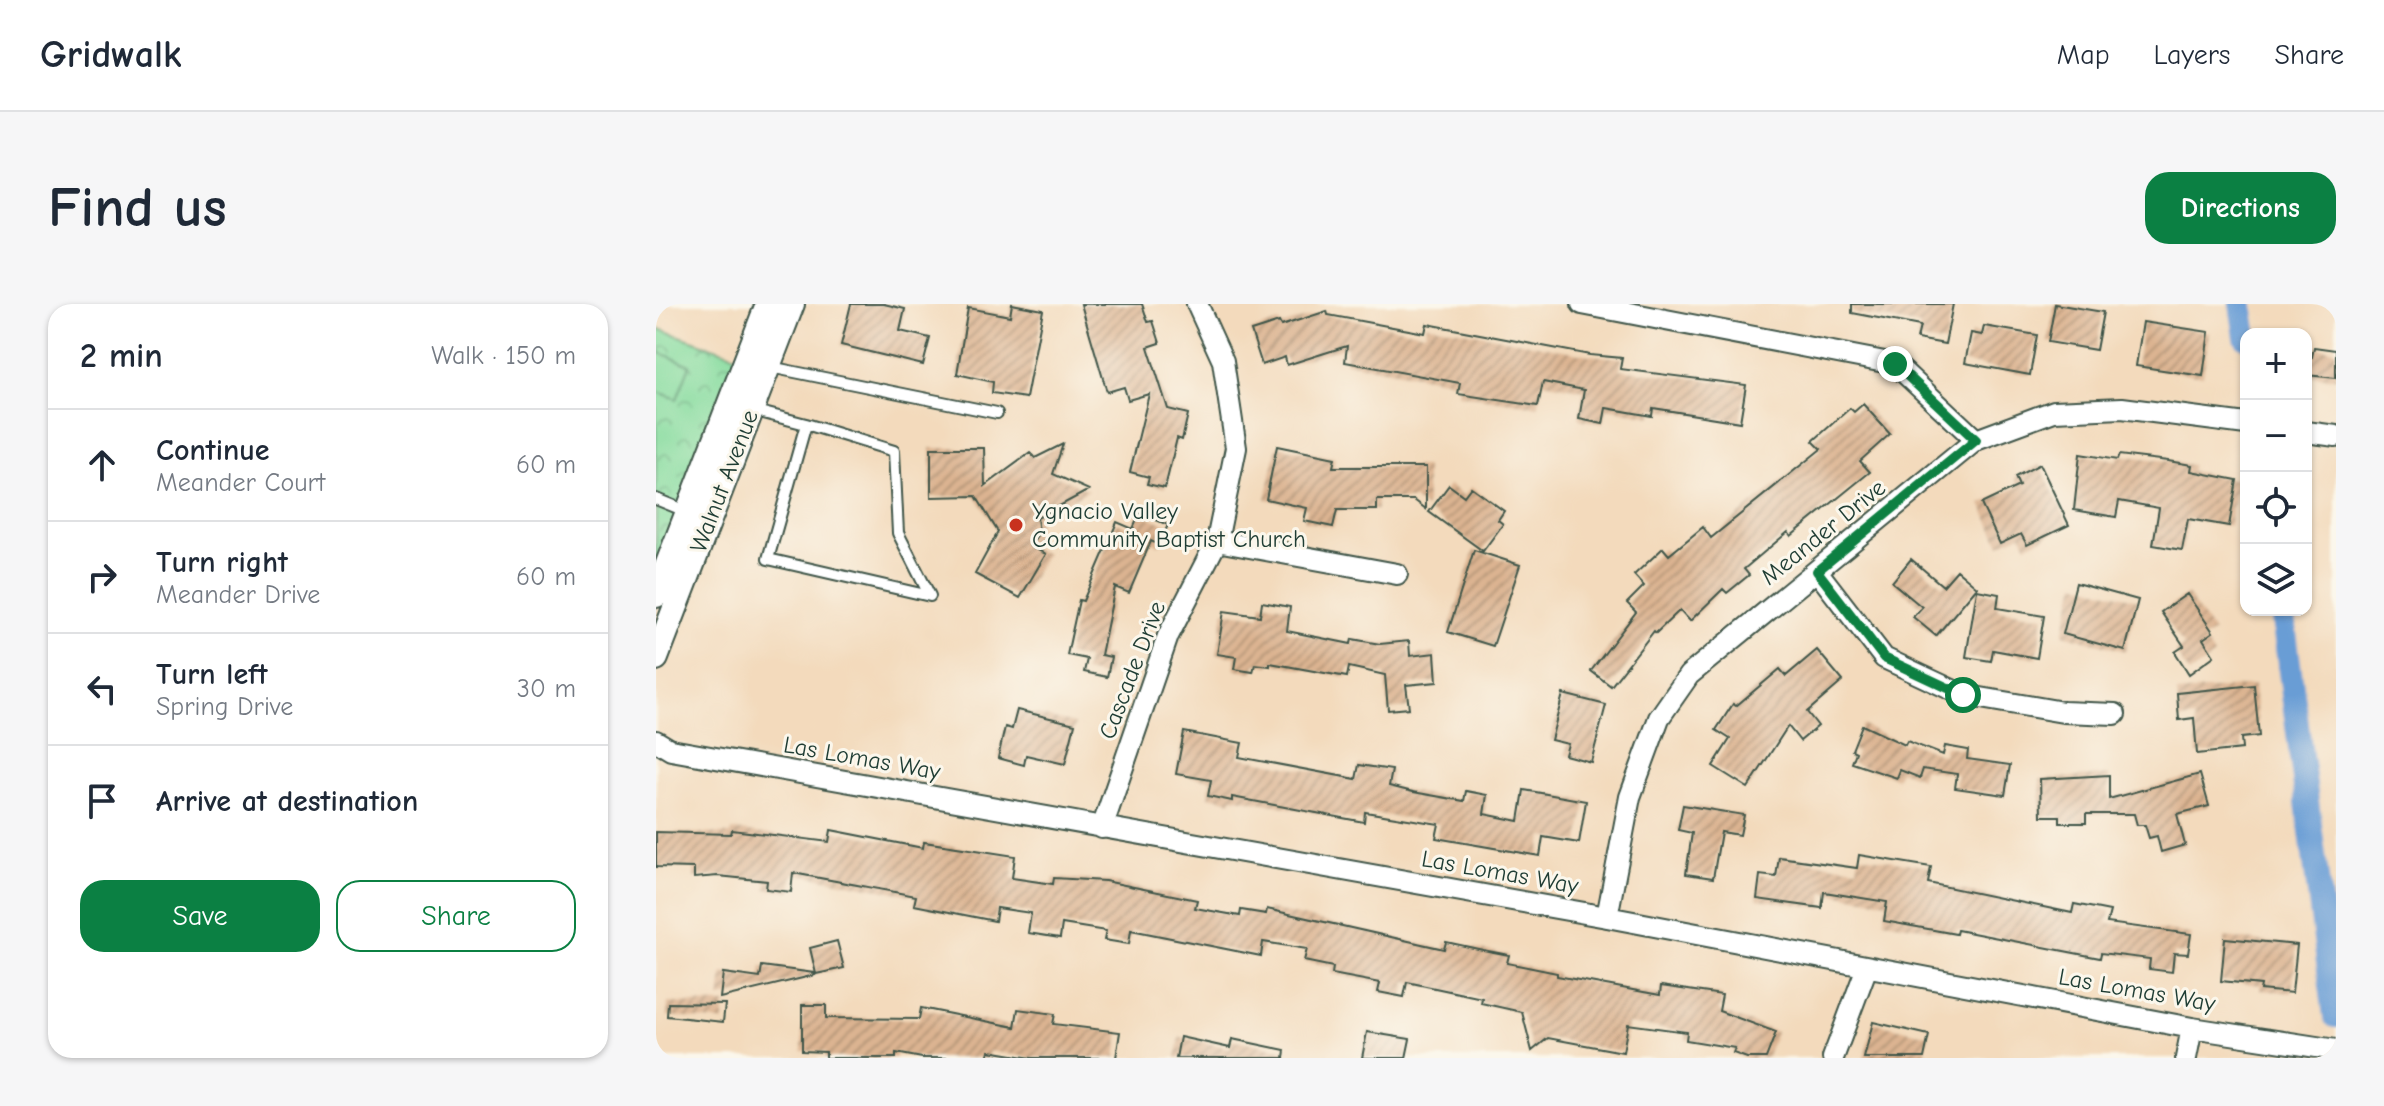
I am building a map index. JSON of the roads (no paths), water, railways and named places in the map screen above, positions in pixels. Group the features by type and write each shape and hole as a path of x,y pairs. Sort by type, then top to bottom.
{"street":[{"name":"Walnut Avenue","path":"656,595 768,304"},
{"name":"Walnut Avenue","path":"656,658 792,304"},
{"name":"Cascade Drive","path":"1102,828 1168,636 1217,541 1236,448 1223,361 1197,304"},
{"path":"1582,304 1895,364 1976,440"},
{"name":"Meander Drive","path":"1607,917 1630,797 1659,718 1689,675 1976,440 2054,411 2122,408 2240,423"},
{"path":"2312,433 2336,436"},
{"path":"1217,541 1397,574"},
{"path":"1817,571 1884,658 1963,695 2063,712 2115,714"},
{"name":"Las Lomas Way","path":"656,741 671,750 1607,917 2192,1028 2336,1050"},
{"path":"1833,1058 1867,967"},
{"path":"2186,1058 2192,1028"}],"lane":[{"path":"768,367 997,413"},
{"path":"752,410 806,424 894,451 898,533 930,596 768,559 806,424"},
{"path":"656,499 690,513"}],"waterway":[{"path":"2241,304 2245,328"},
{"path":"2283,616 2335,1016"}],"place":[{"name":"Ygnacio Valley Community Baptist Church","path":"1016,525"}]}
